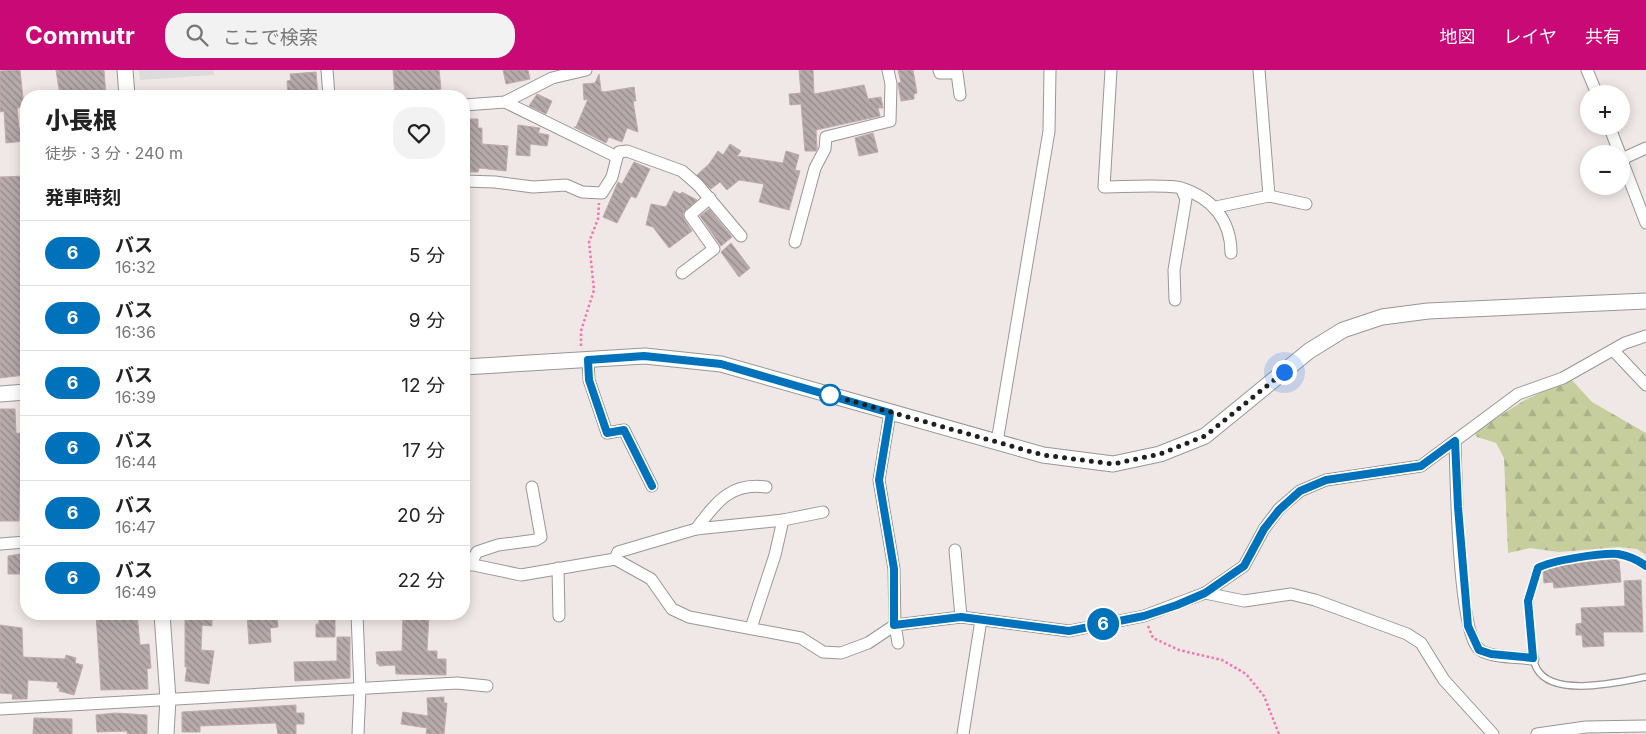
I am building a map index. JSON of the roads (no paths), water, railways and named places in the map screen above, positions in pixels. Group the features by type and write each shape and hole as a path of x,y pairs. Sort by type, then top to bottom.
{"street":[{"path":"125,70 127,90"},
{"path":"327,70 329,90"},
{"path":"470,105 505,102 552,78 586,70"},
{"path":"795,242 815,168 825,149 826,137 890,122 891,84 888,70"},
{"path":"939,70 940,74 957,73 960,95"},
{"path":"997,442 1049,131 1050,70"},
{"path":"1111,70 1104,187 1181,188 1216,207 1231,236 1231,253"},
{"path":"1259,70 1269,196"},
{"path":"1587,70 1593,85"},
{"path":"505,102 617,157"},
{"path":"1630,155 1646,148"},
{"path":"470,181 533,187 566,186 582,192 602,193 612,176 618,152 627,151 682,170 710,198 740,236"},
{"path":"1630,180 1646,223"},
{"path":"1175,300 1174,270 1186,199 1181,188"},
{"path":"1216,207 1269,196 1306,204"},
{"path":"682,273 714,249 690,216 710,198"},
{"path":"470,367 644,356 721,364 1043,455 1113,464 1160,454 1205,436 1309,351 1343,330 1382,317 1438,310 1646,301"},
{"path":"470,565 521,575 615,559 651,580 672,609 688,617 800,638 823,652 841,653 868,643 894,625 961,617 1069,631 1144,616 1205,593 1244,566 1264,529 1279,510 1300,491 1326,480 1421,466 1518,394 1563,378 1613,350 1646,336"},
{"path":"1613,350 1646,385"},
{"path":"588,360 589,380 607,433 624,430 652,486"},
{"path":"0,394 20,392"},
{"path":"890,413 879,480 894,569 894,625 898,643"},
{"path":"1455,441 1463,578 1468,626 1473,640 1479,650 1491,654 1533,658"},
{"path":"696,529 723,496 732,490 757,486 766,487"},
{"path":"470,560 477,552 498,545 541,537 532,487"},
{"path":"615,559 618,552 696,529 783,520 823,512"},
{"path":"751,628 775,555 783,520"},
{"path":"0,544 20,542"},
{"path":"955,550 961,617"},
{"path":"558,568 559,616"},
{"path":"1205,593 1244,602 1291,594 1315,600 1407,634 1421,643 1444,680 1493,734"},
{"path":"162,620 168,699 166,734"},
{"path":"356,620 360,689 358,734"},
{"path":"963,734 981,620"},
{"path":"0,709 457,683 487,686"},
{"path":"1537,734 1586,727 1646,726"}],"lane":[{"path":"1646,566 1635,558 1616,554 1548,562 1538,568 1528,601 1533,658 1537,670 1548,681 1564,685 1597,685 1646,677"}]}
